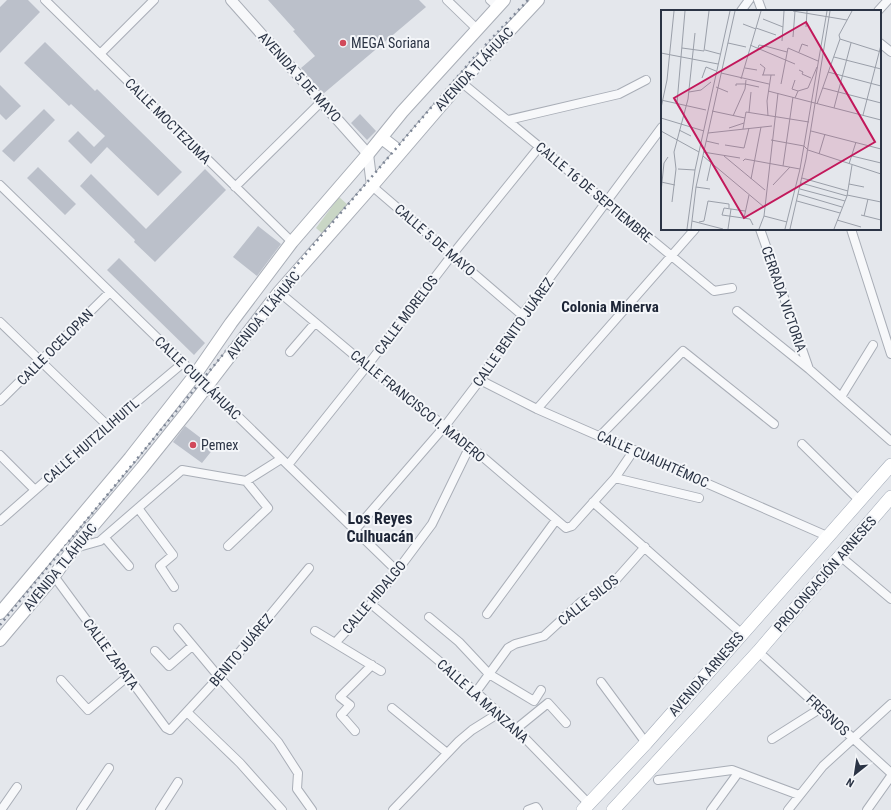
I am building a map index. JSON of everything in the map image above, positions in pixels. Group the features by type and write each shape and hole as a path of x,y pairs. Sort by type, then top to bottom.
{"main road":[{"name":"AVENIDA TLÁHUAC","path":"0,640 54,576 74,548 142,468 279,292 461,82 538,0"},
{"name":"AVENIDA TLÁHUAC","path":"0,613 130,458 195,375 231,323 292,242 382,138 402,112 477,30 498,2"},
{"path":"382,138 400,152"},
{"path":"130,458 142,468"},
{"name":"PROLONGACIÓN ARNESES","path":"827,536 891,465"},
{"name":"PROLONGACIÓN ARNESES","path":"761,654 840,556 891,497"},
{"name":"AVENIDA ARNESES","path":"586,807 646,743 827,536"},
{"name":"AVENIDA ARNESES","path":"613,810 761,654"}],"street":[{"name":"CALLE MOCTEZUMA","path":"45,0 292,242"},
{"path":"100,54 154,0"},
{"name":"AVENIDA 5 DE MAYO","path":"231,0 368,154"},
{"path":"447,0 477,30"},
{"path":"742,10 748,0"},
{"path":"758,0 762,10"},
{"path":"879,10 888,0"},
{"path":"881,44 891,52"},
{"path":"508,120 619,94 646,80"},
{"name":"CALLE 16 DE SEPTIEMBRE","path":"461,82 714,291 732,288"},
{"path":"235,186 321,102"},
{"name":"CALLE BENITO JUÁREZ","path":"355,530 445,426 480,380 522,315 661,128"},
{"name":"CALLE MORELOS","path":"288,465 367,366 452,255 540,146"},
{"path":"368,154 372,186"},
{"name":"CALLE CUITLÁHUAC","path":"0,185 397,571"},
{"name":"CALLE 5 DE MAYO","path":"372,186 522,315"},
{"path":"536,409 694,230"},
{"name":"CERRADA VICTORIA","path":"760,230 809,370"},
{"path":"851,230 891,354"},
{"name":"CALLE OCELOPAN","path":"0,401 110,292"},
{"name":"CALLE FRANCISCO I. MADERO","path":"279,292 367,366 470,446 566,528 572,526 615,478 634,450"},
{"path":"737,311 841,397 891,441"},
{"path":"0,322 108,426"},
{"path":"290,352 315,323"},
{"path":"841,397 873,345"},
{"path":"600,436 683,351 774,424"},
{"name":"CALLE HUITZILIHUITL","path":"0,521 108,426 183,363"},
{"name":"CALLE CUAUHTÉMOC","path":"480,380 536,409 634,450 827,536"},
{"path":"802,444 859,500"},
{"name":"CALLE HIDALGO","path":"335,642 371,604 432,524 470,446"},
{"path":"0,455 35,490"},
{"path":"246,481 281,459"},
{"path":"74,548 100,541 105,538 182,470 246,481 268,508 228,546"},
{"path":"615,478 699,498"},
{"path":"593,502 742,634"},
{"path":"138,508 173,555 160,566 174,587"},
{"path":"487,614 556,520"},
{"path":"105,538 129,566"},
{"name":"CALLE SILOS","path":"476,692 508,648 515,644 544,636 580,602 604,590 613,583 644,547"},
{"path":"840,556 891,599"},
{"name":"BENITO JUÁREZ","path":"170,730 219,677 309,568"},
{"name":"CALLE ZAPATA","path":"54,576 127,677 166,728 170,730"},
{"name":"CALLE LA MANZANA","path":"371,604 476,692 516,729 586,807"},
{"path":"429,617 459,642 489,674 534,701 541,690"},
{"path":"178,628 219,677 278,742 298,774 297,789 312,810"},
{"path":"315,631 381,671"},
{"path":"155,651 169,666 192,646"},
{"name":"FRESNOS","path":"761,654 821,708 891,775"},
{"path":"355,731 341,716 350,705 340,697 372,665"},
{"path":"61,680 88,710 127,677"},
{"path":"601,682 646,743"},
{"path":"516,729 548,704 566,723"},
{"path":"788,810 823,766 891,704"},
{"path":"392,708 447,753"},
{"path":"772,739 821,708"},
{"path":"187,712 240,763 282,810"},
{"path":"393,810 459,740 472,730 499,714"},
{"path":"81,810 109,768"},
{"path":"658,780 732,770 799,795"},
{"path":"711,810 738,773"},
{"path":"867,810 891,775"},
{"path":"160,810 178,782"},
{"path":"1,810 17,787"},
{"path":"528,810 536,807 538,810"}],"green space":[{"path":"339,197 348,205 323,234 316,228"}],"building":[{"path":"7,0 28,0 40,12 0,53 0,7"},
{"name":"MEGA Soriana","path":"268,0 419,0 426,7 323,94 301,68 315,56 293,31 295,30"},
{"path":"45,42 95,91 97,89 182,172 158,196 107,147 91,164 68,141 78,131 94,147 105,136 71,104 69,106 24,63"},
{"path":"0,85 21,106 6,120 0,114"},
{"path":"44,109 55,120 14,162 2,151"},
{"path":"360,114 376,131 367,140 351,123"},
{"path":"38,167 76,204 65,215 27,178"},
{"path":"205,169 226,190 155,262 134,242 135,240 80,186 91,174 146,229"},
{"path":"258,226 281,244 257,276 233,257"},
{"path":"119,258 205,343 194,355 107,270"},
{"name":"Pemex","path":"185,426 214,448 202,463 173,442"}],"railway":[{"path":"0,625 315,243 477,54 528,0"}],"place":[{"name":"MEGA Soriana","path":"343,43"},
{"name":"Pemex","path":"193,445"}],"district":[{"name":"Colonia Minerva","path":"610,307"},
{"name":"Los Reyes Culhuacán","path":"380,527"}]}
